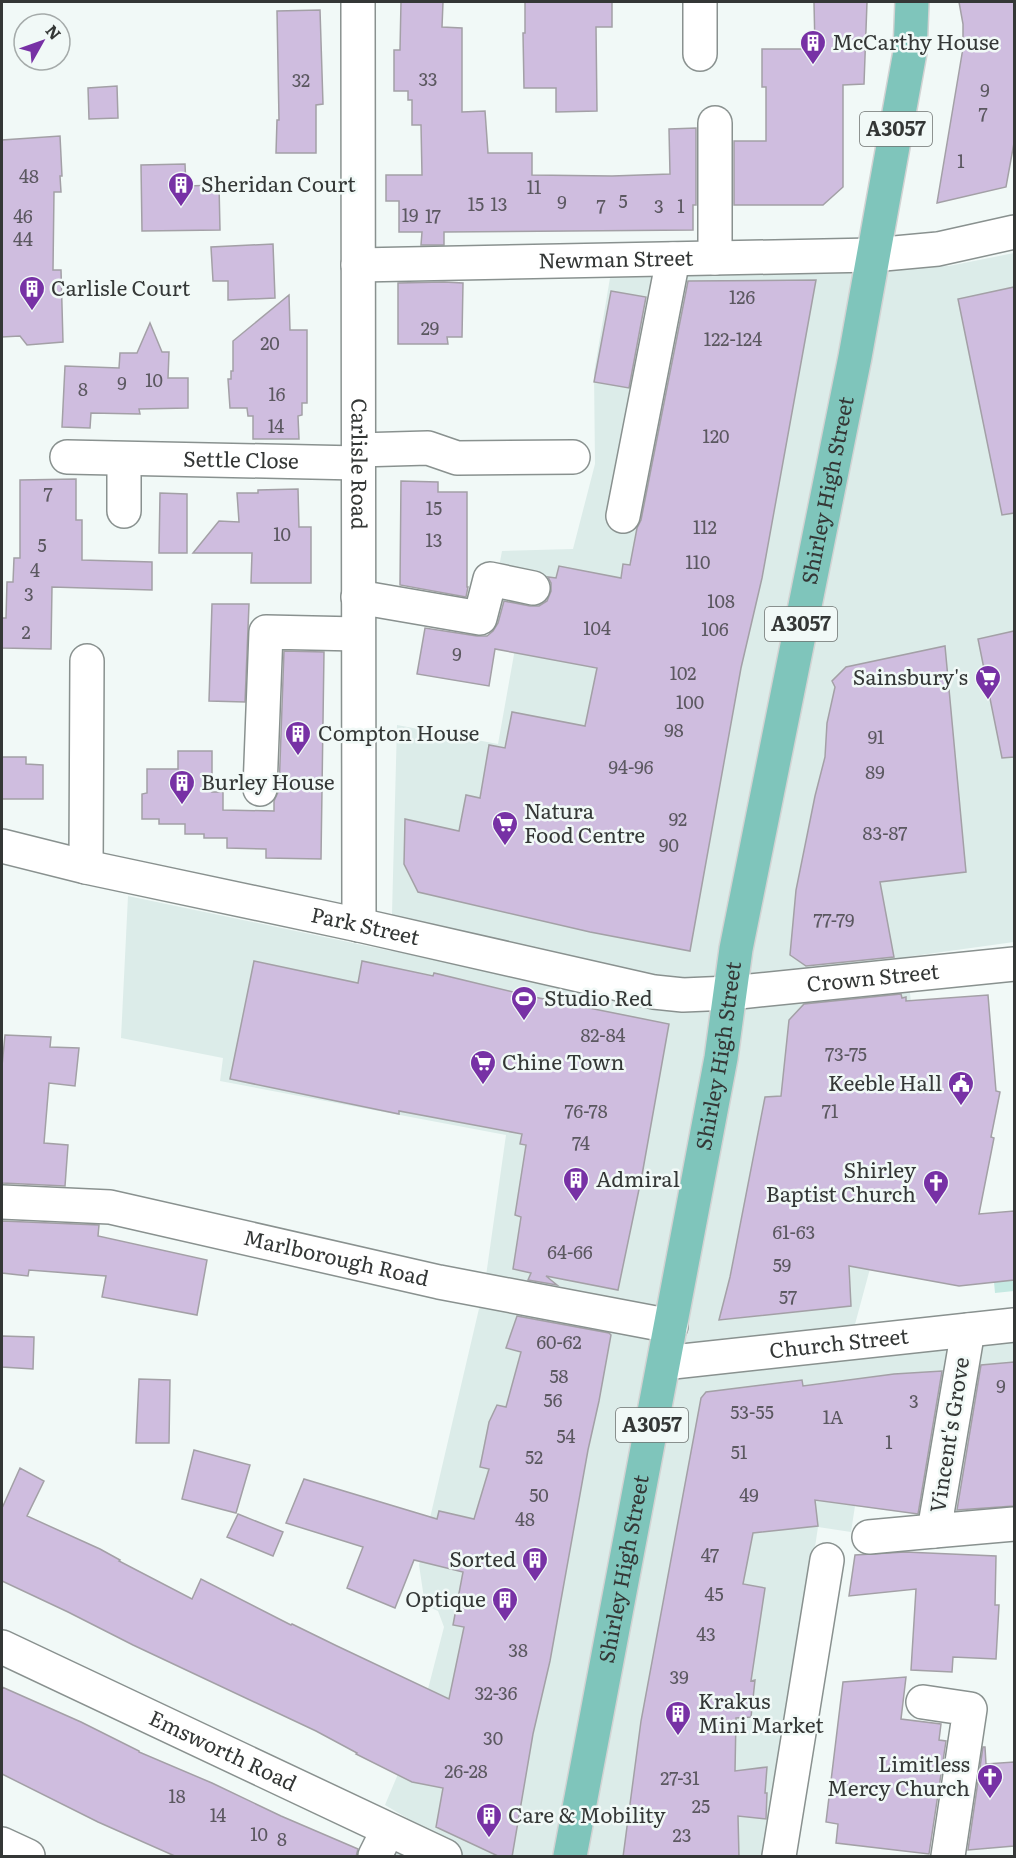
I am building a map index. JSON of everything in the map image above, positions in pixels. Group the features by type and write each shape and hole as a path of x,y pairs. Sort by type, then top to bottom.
{"main road":[{"name":"A3057","path":"873,255 910,52 912,2"},
{"name":"Shirley High Street","path":"570,1857 721,1058 738,938 855,357 873,255"}],"street":[{"name":"Carlisle Road","path":"358,2 359,925"},
{"path":"700,2 700,54"},
{"path":"715,123 715,258"},
{"name":"Newman Street","path":"358,265 873,255 938,249 1014,232"},
{"path":"623,516 673,259"},
{"name":"Settle Close","path":"67,457 124,459 358,456 428,448 457,458 573,457"},
{"path":"124,459 124,511"},
{"path":"358,597 480,618 490,579 533,588"},
{"path":"260,789 266,632 358,634"},
{"path":"86,867 87,661"},
{"name":"Park Street","path":"2,846 86,867 359,925 654,992 683,995 730,993"},
{"name":"Crown Street","path":"730,993 1014,964"},
{"name":"Marlborough Road","path":"2,1202 110,1208 439,1282 671,1326"},
{"name":"Church Street","path":"664,1363 1014,1325"},
{"name":"Vincent's Grove","path":"968,1330 934,1530 1014,1524"},
{"path":"869,1537 934,1530"},
{"path":"780,1857 827,1560"},
{"name":"Emsworth Road","path":"2,1647 381,1843 445,1857"},
{"path":"923,1702 970,1708 948,1857"},
{"path":"2,1844 28,1857"}],"shaded area":[{"path":"1014,253 1014,942 906,957 920,1083 847,1354 1014,1338 1014,1512 921,1515 855,1506 851,1532 818,1527 769,1856 389,1856 407,1818 385,1805 419,1724 444,1627 438,1611 425,1605 419,1565 485,1283 506,1135 220,1081 223,1058 121,1038 128,896 391,951 397,725 498,744 518,632 488,626 502,551 573,549 595,464 594,373 611,272 949,266"}],"green space":[{"path":"1014,1280 1014,1291 995,1293 994,1282"}],"building":[{"path":"401,2 443,2 442,27 462,28 462,112 485,111 488,153 532,153 532,175 670,174 669,129 696,128 696,205 693,205 693,230 444,232 444,245 421,245 422,232 399,232 399,201 386,201 386,175 422,175 421,125 412,125 412,100 408,100 408,91 394,91 394,50 400,50"},
{"path":"525,2 612,2 612,27 596,27 597,111 556,112 556,88 524,88"},
{"path":"814,2 867,2 864,84 843,85 843,187 823,205 734,205 734,141 766,141 766,87 762,87 762,49 815,49"},
{"path":"959,2 1014,2 1014,143 1006,187 937,203 963,48 963,24"},
{"path":"320,10 323,104 316,105 316,153 276,153 277,120 279,120 277,11"},
{"path":"117,86 118,118 89,119 88,88"},
{"path":"60,136 62,176 60,176 61,192 54,192 53,270 61,270 63,342 27,345 20,336 2,337 2,140"},
{"name":"Sheridan Court","path":"185,164 186,186 219,185 220,230 142,231 141,165"},
{"name":"Carlisle Court","path":"273,244 275,298 228,300 228,281 213,281 211,247"},
{"path":"816,280 762,578 741,668 690,951 590,932 418,892 404,864 405,819 459,831 466,795 480,798 489,745 505,748 512,712 585,726 597,668 495,649 489,686 417,674 425,628 487,636 498,623 504,601 539,606 547,601 551,591 548,577 556,578 559,566 621,578 623,564 630,565 637,528 641,520 688,281"},
{"path":"398,283 463,283 462,337 447,337 448,344 398,344"},
{"path":"1014,287 1014,513 1002,515 958,299"},
{"path":"611,291 646,297 629,388 594,382"},
{"path":"289,295 290,330 307,330 307,403 302,403 302,415 298,416 299,439 253,439 253,416 248,416 247,408 230,408 228,379 231,379 231,371 233,371 233,341"},
{"path":"150,323 162,352 169,352 168,378 188,378 188,408 139,409 140,414 91,413 90,428 62,427 65,366 119,368 120,353 137,353"},
{"path":"76,479 76,520 82,520 82,560 152,562 152,590 52,587 51,649 2,648 2,618 6,618 7,582 13,582 14,558 20,558 20,480"},
{"path":"401,481 438,482 438,492 467,492 468,587 466,597 400,585"},
{"path":"298,489 299,527 311,527 311,583 251,583 252,553 193,553 219,521 239,522 237,493"},
{"path":"160,493 187,494 187,553 159,553"},
{"path":"212,604 249,604 245,702 209,701"},
{"path":"1014,631 1014,757 1002,758 978,639"},
{"path":"945,646 966,872 880,882 894,957 806,966 790,955 796,890 825,757 827,723 835,687 832,681 846,667"},
{"name":"Compton House","path":"284,651 324,652 321,859 266,858 266,849 227,848 227,838 204,838 204,834 185,834 185,824 159,824 159,819 142,819 142,794 147,793 147,769 178,769 178,751 212,751 212,792 223,792 223,810 274,811 274,801 279,790"},
{"path":"2,757 26,757 26,764 43,765 43,799 2,799"},
{"path":"254,961 358,983 362,961 433,976 434,973 534,997 669,1024 642,1175 618,1290 546,1276 557,1285 528,1280 531,1273 513,1269 521,1217 515,1215 526,1145 520,1144 522,1134 399,1111 399,1114 230,1079"},
{"path":"901,994 902,998 906,997 906,1001 988,995 996,1091 1000,1092 991,1137 994,1138 979,1214 1014,1211 1014,1280 959,1286 849,1266 851,1306 719,1320 730,1277 765,1097 781,1096 789,1020 804,1004"},
{"path":"5,1035 51,1037 50,1047 79,1048 75,1086 49,1083 44,1143 68,1145 65,1186 2,1183 2,1066"},
{"path":"2,1221 99,1225 98,1236 207,1260 197,1315 102,1297 106,1276 29,1270 28,1276 2,1273"},
{"path":"517,1316 611,1335 550,1661 533,1734 512,1857 500,1857 436,1827 443,1788 412,1782 316,1731 2,1581 2,1505 20,1468 44,1481 27,1516 100,1549 192,1599 201,1579 291,1625 449,1699 464,1627 453,1625 463,1572 414,1560 395,1608 347,1588 363,1547 286,1523 304,1479 437,1519 439,1511 474,1519 489,1469 480,1467 489,1422 497,1405 506,1407 521,1352 506,1348"},
{"path":"2,1336 34,1337 33,1369 2,1367"},
{"path":"1014,1362 1014,1506 957,1510 981,1365"},
{"path":"942,1371 918,1514 815,1500 818,1526 753,1533 743,1584 765,1588 751,1681 755,1680 751,1717 736,1718 735,1771 767,1767 766,1819 738,1816 739,1857 623,1857 641,1721 701,1398 706,1392 802,1380 803,1386 894,1374"},
{"path":"139,1379 170,1380 169,1443 136,1443"},
{"path":"194,1450 250,1465 236,1513 182,1499"},
{"path":"238,1514 283,1532 273,1556 227,1537"},
{"path":"905,1552 996,1556 995,1605 999,1605 996,1659 953,1657 952,1672 911,1670 916,1589 849,1596 855,1555"},
{"path":"906,1677 901,1719 941,1724 939,1740 946,1741 929,1854 836,1843 838,1824 826,1822 843,1682"},
{"path":"2,1687 81,1722 139,1752 358,1849 356,1857 177,1857 98,1822 2,1774"},
{"name":"Limitless Mercy Church","path":"983,1747 985,1747 986,1764 1014,1762 1014,1846 968,1850"}],"place":[{"name":"McCarthy House","path":"813,66"},
{"name":"Sheridan Court","path":"181,208"},
{"name":"Carlisle Court","path":"32,312"},
{"name":"Sainsbury's","path":"988,701"},
{"name":"Compton House","path":"298,757"},
{"name":"Burley House","path":"182,806"},
{"name":"Natura Food Centre","path":"505,847"},
{"name":"Studio Red","path":"524,1022"},
{"name":"Chine Town","path":"483,1086"},
{"name":"Keeble Hall","path":"961,1107"},
{"name":"Admiral","path":"576,1203"},
{"name":"Shirley Baptist Church","path":"936,1206"},
{"name":"Sorted","path":"535,1583"},
{"name":"Optique","path":"505,1623"},
{"name":"Krakus Mini Market","path":"678,1737"},
{"name":"Limitless Mercy Church","path":"990,1800"},
{"name":"Care & Mobility","path":"489,1839"}]}
